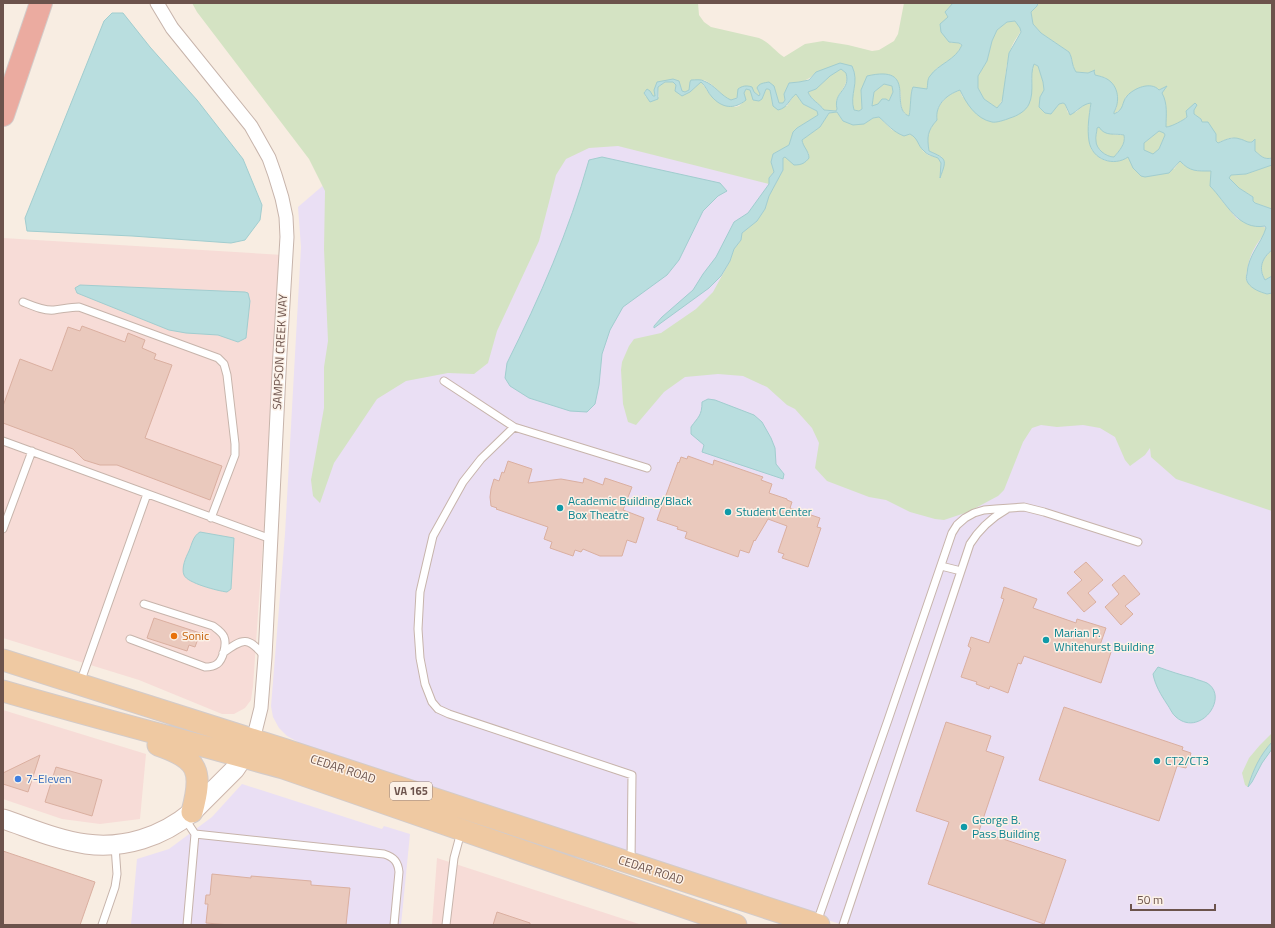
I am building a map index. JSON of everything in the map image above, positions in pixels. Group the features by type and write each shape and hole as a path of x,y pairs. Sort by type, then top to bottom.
{"highway":[{"path":"3,87 41,3"},
{"path":"3,115 41,3"}],"main road":[{"name":"CEDAR ROAD","path":"3,660 80,684 249,748 464,820 736,925"},
{"name":"CEDAR ROAD","path":"3,691 104,720 249,748"},
{"path":"104,720 154,744 174,750 188,759 194,767 197,780 196,795 188,815"},
{"name":"CEDAR ROAD","path":"464,820 631,863 817,925"}],"street":[{"name":"SAMPSON CREEK WAY","path":"157,3 172,28 251,126 269,158 282,198 288,237 280,353 265,657 261,708 249,748"},
{"path":"3,819 67,840 85,844 102,845 138,841 155,836 188,815 232,773 249,748"}],"lane":[{"path":"23,302 44,310 79,307 218,358 224,364 228,375 235,455 211,518"},
{"path":"444,382 514,427 647,468"},
{"path":"514,427 481,459 463,482 433,536 420,592 418,629 424,684 432,702 438,709 449,714 632,775 631,863"},
{"path":"3,441 271,539"},
{"path":"3,529 32,452"},
{"path":"80,684 147,494"},
{"path":"817,925 952,533 957,526 965,518 984,510 1024,507 1138,542"},
{"path":"843,925 970,544 985,524 1009,508"},
{"path":"941,566 961,572"},
{"path":"130,639 205,667 211,667 220,662 225,643 224,637 218,629 213,626 144,604"},
{"path":"223,653 234,645 244,641 254,644 265,657"},
{"path":"187,925 195,834 188,815"},
{"path":"446,925 454,858 464,820"},
{"path":"195,834 384,854 391,856 396,860 399,872 394,925"},
{"path":"102,925 115,887 117,874 115,844"}],"shaded area":[{"path":"426,122 1272,206 1272,925 843,925 448,797 373,767 302,744 287,736 279,728 273,717 271,706 285,534 301,247 298,207 361,153"},
{"path":"3,238 283,255 253,686 251,700 245,708 234,714 222,714 139,680 3,638"},
{"path":"3,710 146,754 140,819 100,824 62,819 3,799"},
{"path":"242,784 382,829 384,826 410,834 401,925 131,925 137,859 169,849 212,817"},
{"path":"437,858 642,925 432,925"}],"green space":[{"path":"192,3 698,3 699,15 704,22 711,27 759,38 784,57 805,44 823,41 872,51 879,50 894,41 898,34 904,3 953,3 945,12 948,17 951,43 959,43 962,46 955,56 936,69 927,89 911,91 909,116 903,111 899,87 891,76 861,90 862,109 859,111 854,110 853,99 855,78 852,66 816,72 804,81 789,83 784,94 785,100 783,103 779,103 774,86 757,89 760,94 759,96 751,87 738,89 739,96 731,101 706,81 701,80 690,82 689,90 686,92 690,92 701,82 712,97 735,107 739,106 745,100 744,92 746,89 750,90 762,99 766,89 768,89 770,90 773,106 787,106 796,94 803,104 817,111 818,115 793,132 789,145 773,154 771,162 774,172 769,178 769,184 618,146 589,148 566,159 556,175 539,241 497,331 488,363 474,374 448,373 406,381 377,399 334,463 320,503 313,496 311,480 324,408 324,367 328,341 324,249 325,191 309,159 197,12","holes":["679,81 682,91 684,92 675,91 676,85 673,82 665,82 658,87 659,97 646,97 644,93 645,91 650,91 653,96 655,96 657,82"]},
{"path":"1038,3 1272,3 1272,158 1265,158 1255,151 1255,140 1252,142 1246,142 1237,138 1230,138 1218,143 1216,142 1216,134 1194,114 1194,110 1181,121 1170,127 1166,127 1164,97 1162,93 1166,87 1159,90 1126,96 1122,108 1114,114 1117,107 1106,78 1095,75 1094,71 1088,73 1076,72 1069,52 1041,33 1033,24 1031,12"},
{"path":"1015,21 1020,27 1020,32 1010,51 1003,98 997,108 984,99 978,88 978,76 987,61 992,41 997,30 1007,22"},
{"path":"1034,64 1038,66 1043,82 1044,90 1040,97 1051,114 1059,104 1065,104 1068,113 1076,112 1085,104 1091,103 1088,124 1091,149 1100,158 1106,161 1128,156 1174,169 1180,161 1190,169 1211,171 1210,186 1237,219 1267,228 1251,255 1246,280 1267,294 1272,293 1272,511 1176,479 1151,457 1150,448 1145,455 1130,466 1125,460 1115,437 1100,428 1083,425 1057,427 1041,425 1032,428 1023,442 1004,490 998,496 968,512 944,520 935,519 910,512 886,500 869,497 827,481 815,468 819,443 812,428 795,409 787,405 767,387 743,376 718,374 685,377 664,392 636,425 628,422 623,404 621,370 622,362 629,346 634,339 661,333 696,309 713,292 730,261 734,249 741,240 742,233 757,221 765,209 769,196 783,170 783,158 809,154 803,146 802,140 820,127 829,113 837,112 843,121 864,124 873,118 879,117 892,130 912,135 917,139 923,151 928,155 938,158 941,163 940,172 942,157 929,151 928,138 931,128 937,120 938,110 943,101 960,90 962,96 984,119 1032,88 1032,70"},
{"path":"841,69 846,73 847,78 846,83 837,99 837,109 836,111 824,110 808,92 816,89 830,76"},
{"path":"884,84 892,86 893,92 889,101 872,106 874,92"},
{"path":"1097,127 1115,135 1124,135 1123,144 1114,157 1105,154 1096,144"},
{"path":"1159,131 1165,135 1159,149 1153,155 1144,151 1144,143"},
{"path":"1272,165 1272,209 1255,203 1253,201 1253,197 1229,179 1229,176 1231,175 1246,174"},
{"path":"1272,250 1272,276 1265,280 1262,271 1262,264"},
{"path":"1272,733 1272,742 1257,763 1248,787 1245,785 1242,773 1249,758"}],"water":[{"path":"953,3 1038,3 1031,12 1033,24 1041,33 1069,52 1076,72 1088,73 1095,70 1095,75 1111,82 1116,90 1118,99 1114,114 1120,110 1127,96 1134,90 1152,86 1159,90 1167,86 1162,93 1166,105 1166,127 1174,125 1187,117 1186,111 1195,103 1197,105 1194,110 1194,114 1201,119 1202,122 1208,122 1216,134 1216,141 1218,143 1231,138 1242,139 1247,142 1252,142 1255,139 1255,151 1265,158 1272,158 1272,165 1246,174 1231,175 1229,178 1239,188 1253,197 1253,201 1255,203 1272,209 1272,250 1266,256 1262,264 1262,271 1265,280 1272,276 1272,293 1267,294 1256,290 1247,282 1246,278 1252,255 1264,234 1266,228 1265,226 1247,224 1233,214 1210,186 1211,171 1194,170 1187,167 1180,161 1169,173 1145,177 1141,176 1133,168 1128,157 1122,160 1110,161 1099,157 1091,148 1088,136 1091,103 1083,106 1070,115 1065,104 1063,103 1059,104 1051,114 1045,113 1039,107 1040,97 1044,90 1043,82 1038,66 1034,64 1032,73 1031,99 1028,107 1018,115 996,122 981,118 972,110 960,90 942,101 938,110 937,120 931,128 928,138 929,151 944,160 944,167 940,178 941,163 938,158 925,152 915,138 910,134 904,136 900,134 890,128 879,117 873,118 864,124 853,125 843,121 837,112 829,113 820,127 802,140 809,156 806,161 801,164 794,165 785,157 783,158 783,170 769,196 765,209 757,221 742,233 741,240 734,249 730,261 721,276 709,288 654,328 662,317 693,290 716,257 734,222 748,213 769,184 769,178 774,172 771,162 773,154 789,145 793,132 797,128 818,115 817,111 803,104 796,94 784,107 778,110 773,106 770,90 768,89 766,89 762,99 759,101 753,100 750,90 746,89 744,93 746,100 737,105 728,106 720,104 716,101 701,82 690,92 682,96 675,91 676,85 673,82 665,82 658,87 658,99 650,102 644,93 647,89 653,96 655,96 654,90 657,82 673,79 679,81 682,91 685,92 689,90 691,80 701,80 711,85 731,100 737,98 738,89 744,86 752,87 754,92 759,96 758,86 769,82 774,86 779,103 783,103 785,100 784,94 789,83 809,80 816,72 840,63 852,66 854,72 854,110 859,111 862,109 861,90 867,76 883,74 893,76 898,81 901,105 903,111 909,116 913,87 927,89 929,77 933,72 956,54 962,45 959,43 949,42 941,32 940,24 948,17 945,12","holes":["1015,21 1021,32 1009,53 1002,102 997,108 984,99 978,88 978,76 987,61 992,41 997,30 1007,22","841,69 846,73 846,84 837,98 836,111 824,110 808,92 816,89 830,76","884,84 892,86 893,92 889,101 882,99 878,104 872,106 874,92","1099,127 1107,133 1124,135 1123,144 1114,157 1111,157 1100,150 1096,144 1097,128","1159,131 1164,133 1165,135 1159,149 1153,154 1144,150 1144,143"]},
{"path":"112,13 123,13 150,47 197,100 243,159 262,205 260,220 245,240 231,243 27,231 25,218 104,21"},
{"path":"602,157 720,183 727,191 718,196 703,211 679,260 667,275 623,307 610,330 602,354 599,385 595,404 587,412 570,411 529,398 510,386 505,378 507,363 531,313 563,238 589,160"},
{"path":"80,285 245,292 248,293 250,301 246,338 238,342 218,335 186,333 169,330 77,293 75,288"},
{"path":"708,399 715,400 754,415 762,422 775,448 776,464 784,474 783,479 702,452 704,445 691,434 691,427 698,418 702,407 702,402"},
{"path":"200,532 234,538 231,589 227,592 197,584 186,578 184,575 183,566 185,559 194,538"},
{"path":"1158,667 1207,683 1213,689 1215,697 1214,705 1209,713 1194,723 1185,722 1176,717 1160,693 1155,682 1153,674"},
{"path":"1272,742 1272,749 1248,787 1257,763"}],"building":[{"path":"82,326 125,342 128,333 145,340 142,348 156,354 154,359 172,365 145,438 222,466 210,500 117,465 100,465 84,460 73,449 3,423 3,406 20,359 52,371 68,327 80,331"},
{"name":"Student Center","path":"688,456 713,465 714,460 763,477 761,480 772,484 769,493 792,502 790,508 820,518 817,527 821,528 808,567 782,558 784,554 778,552 787,526 768,519 755,541 754,540 749,553 740,550 738,557 685,538 687,532 677,529 678,527 657,520 678,462 679,463 681,457 687,459"},
{"name":"Academic Building/Black Box Theatre","path":"508,461 532,469 528,483 561,479 583,483 584,478 603,485 605,478 632,487 623,510 644,518 636,543 627,540 622,556 600,556 583,549 581,552 575,550 573,556 550,548 552,542 544,539 548,527 491,506 490,497 494,479 499,481 502,472 504,473"},
{"path":"1086,562 1103,580 1088,593 1096,602 1084,612 1067,593 1082,580 1074,572"},
{"path":"1124,575 1140,594 1125,606 1133,614 1121,625 1105,607 1119,594 1112,585"},
{"name":"Marian P. Whitehurst Building","path":"1004,587 1037,599 1033,608 1076,623 1077,619 1106,628 1099,648 1111,652 1101,683 1024,656 1021,664 1018,663 1008,693 990,686 989,689 976,684 977,682 961,677 971,648 968,646 971,637 989,643 1004,599 1001,598"},
{"name":"Sonic","path":"154,618 200,633 195,647 189,645 187,651 147,638"},
{"name":"CT2/CT3","path":"1064,707 1183,747 1182,750 1191,753 1186,768 1177,766 1159,821 1039,780"},
{"name":"George B. Pass Building","path":"946,722 991,736 986,751 1004,757 979,831 1066,860 1044,924 928,884 949,822 916,811"},
{"name":"7-Eleven","path":"40,755 28,792 3,784 3,773"},
{"path":"56,767 102,780 92,816 45,802"},
{"path":"3,851 95,882 80,925 3,925"},
{"path":"212,874 251,878 251,876 311,881 311,885 350,888 346,925 230,925 206,923 208,904 205,904 206,895 210,895"},
{"path":"497,912 530,923 530,925 493,925"}],"place":[{"name":"Academic Building/Black Box Theatre","path":"560,508"},
{"name":"Student Center","path":"728,512"},
{"name":"Sonic","path":"174,636"},
{"name":"Marian P. Whitehurst Building","path":"1046,640"},
{"name":"CT2/CT3","path":"1157,761"},
{"name":"7-Eleven","path":"18,779"},
{"name":"George B. Pass Building","path":"964,827"}]}
